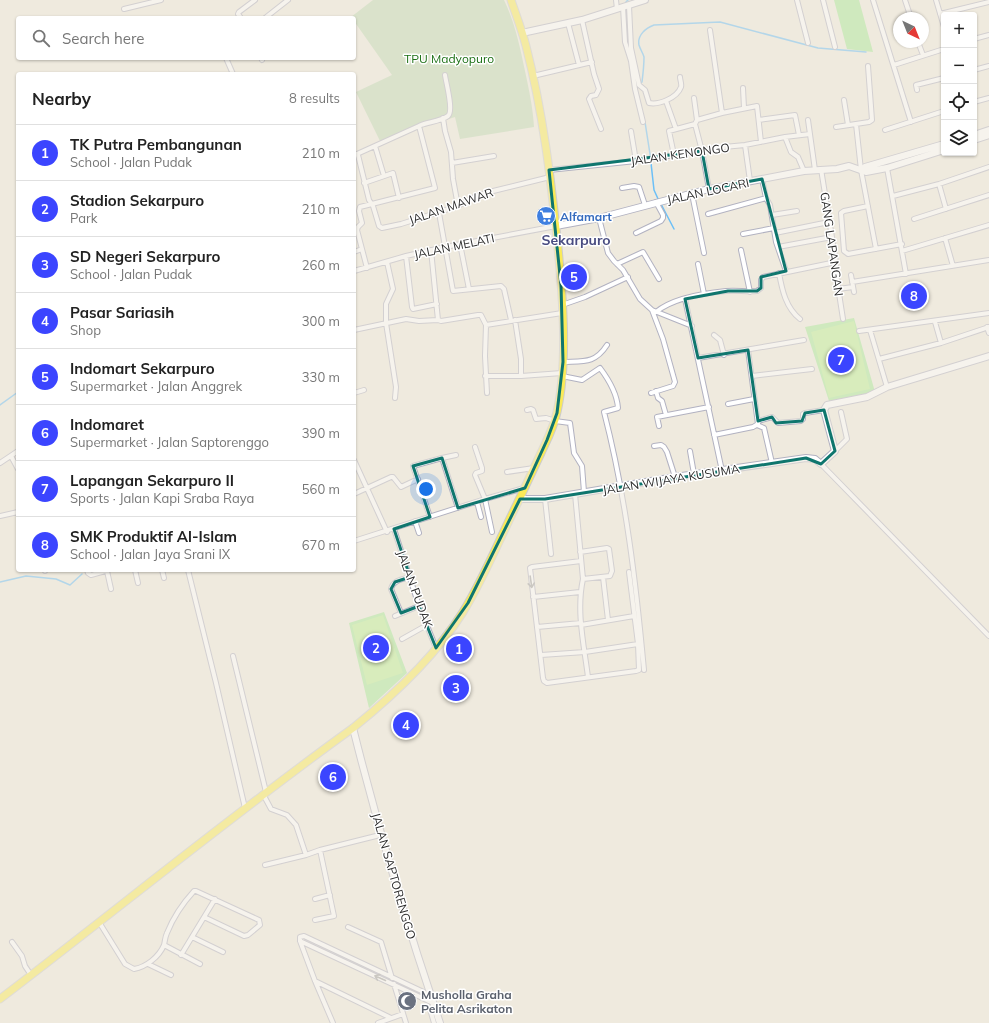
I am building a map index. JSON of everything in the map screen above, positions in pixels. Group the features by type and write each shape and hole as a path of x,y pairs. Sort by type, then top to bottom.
{"main road":[{"path":"0,999 264,793 353,728 392,695 436,648 459,618 468,603 525,488 555,422 559,402 563,362 561,285 556,226 549,174 533,76 522,33 511,0"}],"street":[{"path":"124,9 161,0"},
{"path":"240,16 238,14 255,0"},
{"path":"616,0 624,7 643,122"},
{"path":"522,33 582,20 645,0"},
{"path":"797,0 808,43"},
{"path":"823,0 835,47"},
{"path":"873,0 911,122"},
{"path":"905,0 909,12"},
{"path":"936,0 941,17"},
{"path":"267,16 286,1"},
{"path":"940,14 989,2"},
{"path":"582,20 599,89 596,94 589,97 589,99 601,129"},
{"path":"568,23 579,65"},
{"path":"628,30 625,42 638,86 645,90 648,103 651,104 666,101 675,95 680,88 680,77"},
{"path":"710,30 722,113"},
{"path":"977,39 989,35"},
{"path":"920,48 923,55"},
{"path":"894,65 941,50"},
{"path":"227,60 232,72"},
{"path":"533,76 592,62"},
{"path":"836,127 869,122 872,120 868,66"},
{"path":"977,69 989,66"},
{"path":"356,154 419,126 449,115 450,109 445,75"},
{"path":"917,90 916,86 941,79"},
{"path":"743,88 744,108"},
{"path":"694,98 696,122 709,189"},
{"path":"977,101 989,98"},
{"path":"844,100 848,125"},
{"path":"666,101 676,129"},
{"path":"674,155 670,132 722,113 757,106 761,142"},
{"path":"885,130 941,112"},
{"path":"759,120 795,115 799,135"},
{"path":"443,118 451,152 453,179 458,206"},
{"name":"GANG LAPANGAN","path":"808,120 832,237 843,319"},
{"path":"856,124 876,249"},
{"path":"367,268 357,230 362,223 359,208 435,188 419,126"},
{"path":"977,134 989,130"},
{"path":"631,131 636,161"},
{"name":"JALAN KENONGO","path":"549,174 724,147 745,146 785,137 810,134"},
{"path":"977,139 989,135"},
{"path":"785,137 791,152 798,157 804,171"},
{"path":"864,170 941,145"},
{"path":"375,146 384,176"},
{"path":"745,146 750,181"},
{"path":"864,170 887,168 941,151"},
{"name":"JALAN MAWAR","path":"356,154 364,183 379,226 382,228 458,206 485,193 549,174"},
{"path":"452,163 494,156"},
{"name":"JALAN LOCARI","path":"556,226 599,218 709,189 804,171 837,169 849,166 864,170"},
{"path":"893,196 939,184 989,167"},
{"path":"887,168 902,244 906,274"},
{"path":"364,183 393,174 399,198"},
{"path":"762,179 766,198 770,205 778,247 786,271"},
{"path":"939,184 946,209"},
{"path":"622,188 634,186 639,187 645,205"},
{"path":"692,194 704,253"},
{"path":"914,219 989,195"},
{"path":"708,214 766,198"},
{"path":"636,233 661,221 663,215 658,202"},
{"path":"868,206 841,212 844,251 848,254 902,244"},
{"path":"772,215 797,211"},
{"path":"439,212 453,291 501,286 503,288 513,320 521,359 521,376"},
{"path":"599,218 606,249 628,277 640,299 654,311 692,326"},
{"path":"775,233 829,222"},
{"path":"902,251 989,225"},
{"name":"JALAN MELATI","path":"356,271 431,250 556,226"},
{"path":"743,234 774,228"},
{"path":"778,247 832,237"},
{"path":"945,238 953,266"},
{"path":"460,244 469,289"},
{"path":"356,251 362,249"},
{"path":"431,250 438,320"},
{"path":"741,250 750,292"},
{"path":"617,264 643,252 659,279"},
{"path":"406,256 413,309 437,304"},
{"path":"852,282 989,260"},
{"path":"387,262 393,289 386,304 386,323 395,381 395,398"},
{"path":"654,311 665,305 704,294 728,291 750,292 759,290 761,288 761,280 763,277 786,271 836,262"},
{"path":"698,264 704,294"},
{"path":"779,274 786,302 795,315 800,319"},
{"path":"838,289 854,289 851,274"},
{"path":"562,305 585,297 628,277"},
{"path":"561,285 584,282"},
{"path":"686,299 722,471"},
{"path":"650,392 673,386 675,382 654,311"},
{"path":"486,325 562,313"},
{"path":"859,331 989,314"},
{"path":"356,330 406,319 419,321 441,321 481,315 486,325 485,376 487,393"},
{"path":"934,322 941,342"},
{"path":"879,359 988,327 989,333"},
{"path":"870,330 887,388"},
{"path":"714,335 720,340 724,354"},
{"path":"698,358 804,340"},
{"path":"563,362 592,360 601,353 607,345"},
{"path":"748,350 758,423 764,428 772,463"},
{"path":"714,435 758,423 772,417 778,423 801,421 803,419 803,414 805,413 867,397 887,388 989,356"},
{"path":"485,376 562,375 582,380 600,368 612,386 619,408 604,412 621,486 633,564 644,670"},
{"path":"752,376 812,368"},
{"path":"356,392 364,390"},
{"path":"656,391 658,398 662,401 666,415"},
{"path":"728,404 754,399"},
{"path":"659,426 656,417 709,407"},
{"path":"826,407 834,451"},
{"path":"527,410 533,410 536,419 546,418 555,422 570,423 574,453 582,466 584,492"},
{"path":"841,412 847,439 821,464 989,636"},
{"path":"654,446 661,445 665,448 675,477"},
{"path":"475,447 482,468 482,471 476,473 475,475 485,499 492,532"},
{"path":"690,451 694,474"},
{"path":"0,462 16,452"},
{"path":"430,517 413,466 456,454"},
{"path":"10,456 16,466"},
{"path":"442,458 458,508"},
{"name":"JALAN WIJAYA KUSUMA","path":"520,498 545,499 694,474 806,458 814,459 821,464"},
{"path":"356,464 386,532"},
{"path":"507,472 534,468"},
{"path":"356,493 391,477 401,487 418,479"},
{"path":"356,540 485,499 525,488"},
{"path":"575,494 582,579 580,592 581,624 588,677"},
{"path":"545,499 551,554"},
{"path":"477,502 481,517"},
{"path":"0,516 16,512"},
{"path":"415,521 419,534"},
{"name":"JALAN PUDAK","path":"394,529 419,606 436,648"},
{"path":"580,552 604,548 609,549 612,574 603,577 582,579"},
{"path":"581,561 530,568 543,678 545,682 638,670 640,668 630,572"},
{"path":"88,572 91,575 104,572"},
{"path":"108,572 111,589"},
{"path":"135,572 138,583"},
{"path":"162,572 164,578"},
{"path":"188,572 245,808"},
{"path":"401,613 391,588 395,582 410,577"},
{"path":"603,577 608,620"},
{"path":"533,597 580,592"},
{"path":"394,616 419,606"},
{"path":"537,627 581,624 634,616"},
{"path":"402,639 427,625"},
{"path":"541,655 585,652 638,644"},
{"path":"232,656 264,793 271,809 286,815 296,825 306,855"},
{"name":"JALAN SAPTORENGGO","path":"353,728 380,835 404,915 440,1023"},
{"path":"266,865 380,835"},
{"path":"315,920 334,916 320,850"},
{"path":"99,921 125,964 134,969 148,964 159,953 164,945 167,932 183,904 194,891 260,920 260,925 248,935 244,936 204,917"},
{"path":"315,899 330,895"},
{"path":"181,955 215,899"},
{"path":"348,927 381,942 406,1023"},
{"path":"337,1023 332,1022 314,981 300,941 300,937 304,936 430,995"},
{"path":"192,937 223,952"},
{"path":"300,941 394,984 433,1004 430,1009 434,1023"},
{"path":"12,942 18,950 31,975"},
{"path":"164,945 200,964"},
{"path":"346,963 349,957"},
{"path":"148,964 171,975"},
{"path":"314,981 391,1018"},
{"path":"378,1023 403,1014"}],"highlighted area":[{"path":"702,151 709,189 762,179 786,271 761,277 761,288 757,291 728,291 685,299 698,358 748,350 758,421 772,417 776,423 802,421 805,413 824,410 835,451 821,464 806,458 545,499 520,499 468,603 436,648 419,606 401,613 391,589 395,582 410,577 394,529 430,517 413,466 442,458 458,508 525,488 547,440 557,413 563,362 561,285 549,170"}],"green space":[{"name":"TPU Madyopuro","path":"373,0 504,0 519,44 531,99 534,127 460,139 455,117 380,141 356,92 392,75 356,24 356,16 352,16"},
{"path":"834,0 859,0 873,52 847,49"},
{"path":"854,318 875,392 829,401 805,327"},
{"path":"854,321 870,389 829,398 811,332"},
{"path":"384,612 407,673 369,708 349,623"},
{"path":"383,615 403,673 367,685 352,625"}],"waterway":[{"path":"627,4 626,2 628,0"},
{"path":"627,8 629,48"},
{"path":"640,83 642,82 644,57 639,45 639,38 645,30 654,25 720,22 818,48 866,52"},
{"path":"645,122 654,190 659,201"},
{"path":"661,204 674,229"},
{"path":"0,405 16,393"},
{"path":"0,582 26,576 56,579 70,585 82,574"}],"place":[{"name":"Alfamart","path":"546,216"},
{"name":"Indomart Sekarpuro","path":"574,277"},
{"name":"SMK Produktif Al-Islam","path":"914,296"},
{"name":"Lapangan Sekarpuro II","path":"841,360"},
{"name":"Stadion Sekarpuro","path":"376,648"},
{"name":"TK Putra Pembangunan","path":"459,649"},
{"name":"SD Negeri Sekarpuro","path":"456,688"},
{"name":"Pasar Sariasih","path":"406,725"},
{"name":"Indomaret","path":"333,777"},
{"name":"Musholla Graha Pelita Asrikaton","path":"407,1001"}],"district":[{"name":"Sekarpuro","path":"576,240"}]}
